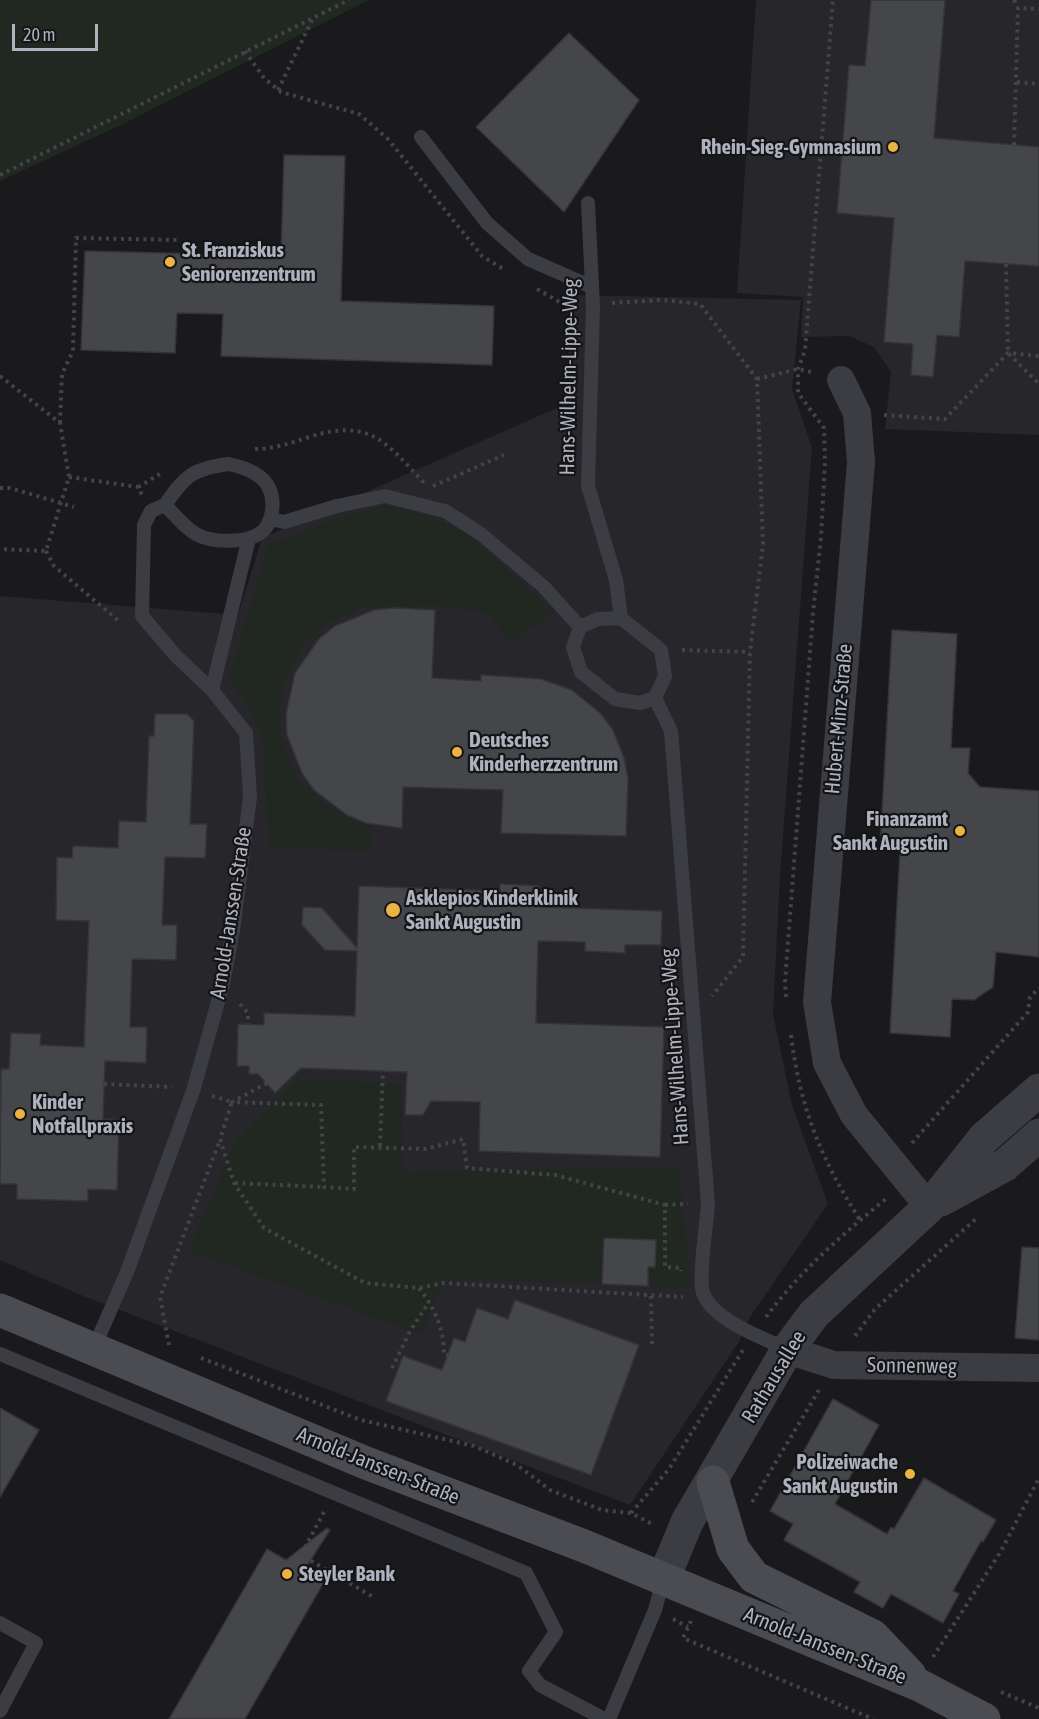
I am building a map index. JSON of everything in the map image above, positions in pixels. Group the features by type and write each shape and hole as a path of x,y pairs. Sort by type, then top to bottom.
{"main road":[{"name":"Arnold-Janssen-Straße","path":"0,1310 366,1463 576,1543 919,1684 992,1705"},
{"name":"Arnold-Janssen-Straße","path":"712,1482 733,1549 754,1577 873,1636 919,1684"}],"street":[{"name":"Hubert-Minz-Straße","path":"841,380 857,413 861,462 817,1002 826,1063 854,1115 929,1207"},
{"name":"Rathausallee","path":"663,1580 678,1538 787,1350 814,1314 929,1207 984,1138 1039,1090"},
{"name":"Rathausallee","path":"929,1207 1005,1165 1039,1135"},
{"name":"Sonnenweg","path":"787,1350 834,1365 1039,1368"}],"lane":[{"path":"422,137 487,223 528,259 592,286"},
{"name":"Hans-Wilhelm-Lippe-Weg","path":"588,204 593,311 588,486 616,580 621,618"},
{"path":"151,511 165,506 178,485 190,473 206,467 228,464 245,467 261,475 270,488 273,502 271,519 262,532 249,538 213,540 197,535 165,506"},
{"path":"271,519 284,522 337,506 385,496 445,511 481,534 544,587 580,627"},
{"name":"Arnold-Janssen-Straße","path":"93,1350 126,1272 193,1091 223,984 233,931 250,796 246,733 212,690 176,656 142,616 144,525 151,511"},
{"path":"212,690 249,538"},
{"path":"621,618 660,650 665,676 656,698 640,703 615,699 581,672 573,647 580,627 598,619 621,618"},
{"name":"Hans-Wilhelm-Lippe-Weg","path":"656,698 671,731 686,900 708,1204 703,1292 720,1315 787,1350"},
{"path":"0,1354 526,1573 556,1632 530,1671 540,1686 604,1719"},
{"path":"609,1719 655,1610 663,1580"},
{"path":"0,1623 36,1642 0,1711"}],"path":[{"path":"0,175 349,0"},
{"path":"805,712 821,537 824,428 798,393 798,369 805,350 833,0"},
{"path":"1014,0 1018,8 1014,145"},
{"path":"1018,8 1039,9"},
{"path":"279,90 314,18"},
{"path":"245,51 264,78 279,90 359,114 388,139 482,256 512,273"},
{"path":"1017,82 1039,84"},
{"path":"125,626 54,566 46,551 63,504 69,477 60,423 63,374 73,351 76,238 180,240"},
{"path":"1006,264 1008,353 1039,384"},
{"path":"532,285 582,314 617,302 662,300 700,303 758,379 763,544 750,652 743,957 693,1020"},
{"path":"1008,353 1039,356"},
{"path":"857,413 945,419 1008,353"},
{"path":"758,379 798,369"},
{"path":"0,376 60,423"},
{"path":"245,448 270,449 346,428 363,430 395,452 429,488 445,511"},
{"path":"429,488 504,455"},
{"path":"69,477 138,487 163,472"},
{"path":"138,487 151,511"},
{"path":"0,488 10,488 74,507"},
{"path":"0,549 46,551"},
{"path":"660,650 750,652"},
{"path":"893,1163 1028,1012 1030,997 1039,988"},
{"path":"381,1146 383,1071"},
{"path":"169,1098 176,1075"},
{"path":"169,1345 160,1297 232,1102 267,1083"},
{"path":"104,1084 173,1087 232,1102 321,1105 324,1187"},
{"path":"220,1139 234,1184 264,1228 365,1282 419,1288 444,1283 685,1297 684,1287"},
{"path":"234,1184 354,1189 354,1147 426,1149 463,1139 467,1168 555,1175 665,1205 665,1266 681,1268 682,1278"},
{"path":"751,1506 834,1365 875,1309 987,1209"},
{"path":"419,1288 429,1302 444,1336 444,1355 447,1355"},
{"path":"651,1296 652,1346"},
{"path":"392,1368 410,1331 429,1302"},
{"path":"158,1341 179,1349"},
{"path":"190,1354 361,1420 474,1446 517,1465 550,1490 602,1510 631,1513"},
{"path":"919,1684 934,1655 1001,1551 1039,1478"},
{"path":"334,1493 301,1555 375,1598"},
{"path":"688,1627 683,1638 873,1719"},
{"path":"992,1705 1039,1708"}],"shaded area":[{"path":"0,0 369,0 119,126 0,181"},
{"name":"Rhein-Sieg-Gymnasium","path":"756,0 1039,0 1039,435 885,429 891,372 874,347 849,336 801,337 803,297 737,293"},
{"name":"Asklepios Kinderklinik Sankt Augustin","path":"570,295 801,300 792,389 812,448 780,876 773,1014 792,1105 828,1204 750,1317 740,1340 630,1505 83,1296 0,1260 0,596 238,615 262,538 568,403"},
{"path":"388,505 435,518 472,538 553,611 512,642 485,612 436,605 362,607 331,621 308,640 293,662 282,689 278,730 297,778 331,809 372,826 372,852 269,846 263,739 248,704 228,681 269,543 292,538 336,518"},
{"path":"297,1080 401,1084 403,1172 678,1167 691,1287 451,1279 440,1290 421,1334 189,1251 233,1145"}],"building":[{"path":"871,0 945,0 934,138 1039,147 1039,266 965,261 959,337 937,335 933,377 911,375 913,344 884,342 894,218 837,213 849,65 865,66"},
{"path":"569,33 639,100 564,212 476,127"},
{"name":"St. Franziskus Seniorenzentrum","path":"284,155 345,156 341,301 494,306 492,365 221,356 223,314 177,313 175,353 81,350 85,251 281,256"},
{"name":"Deutsches Kinderherzzentrum","path":"394,608 435,610 432,678 481,681 481,675 541,679 572,690 600,713 613,730 624,758 628,779 626,836 501,833 503,790 403,787 402,828 366,823 347,815 314,790 302,773 287,735 286,714 295,673 319,639 335,626 374,610"},
{"name":"Finanzamt Sankt Augustin","path":"892,630 957,634 951,748 970,748 968,773 980,787 1039,791 1039,957 996,952 993,987 974,1000 952,999 950,1037 890,1033 900,851 880,850"},
{"path":"155,714 187,714 194,721 190,824 207,824 205,858 165,857 162,925 177,925 176,960 132,959 130,1027 147,1027 146,1063 105,1061 103,1119 119,1120 117,1190 88,1189 88,1201 17,1199 17,1184 0,1184 1,1069 9,1069 11,1033 41,1034 40,1045 84,1047 89,921 56,920 57,857 72,858 73,846 118,848 119,821 146,822 149,736 154,736"},
{"path":"500,884 539,886 540,907 662,911 661,945 625,945 625,953 585,951 585,942 538,941 536,1023 664,1027 660,1157 479,1151 480,1102 431,1101 423,1115 405,1115 407,1072 301,1068 275,1093 258,1074 249,1074 249,1066 237,1066 238,1024 264,1025 264,1013 355,1016 357,951 325,950 302,925 303,907 322,908 357,948 359,886 500,891"},
{"path":"604,1238 656,1240 655,1267 648,1267 648,1286 602,1284"},
{"path":"1022,1247 1039,1248 1039,1340 1015,1338"},
{"path":"515,1300 639,1345 591,1475 386,1401 403,1356 442,1370 454,1338 465,1342 477,1308 508,1319"},
{"path":"833,1399 879,1425 835,1504 887,1534 891,1527 894,1529 924,1478 996,1520 983,1542 981,1541 953,1591 959,1594 943,1623 891,1594 883,1608 854,1592 860,1582 784,1540 793,1524 770,1511"},
{"path":"0,1408 39,1430 0,1497"},
{"path":"327,1528 330,1530 304,1570 324,1582 245,1719 169,1719 267,1549 286,1560"}],"place":[{"name":"Rhein-Sieg-Gymnasium","path":"893,147"},
{"name":"St. Franziskus Seniorenzentrum","path":"170,262"},
{"name":"Deutsches Kinderherzzentrum","path":"457,752"},
{"name":"Finanzamt Sankt Augustin","path":"960,831"},
{"name":"Asklepios Kinderklinik Sankt Augustin","path":"393,910"},
{"name":"Kinder Notfallpraxis","path":"20,1114"},
{"name":"Polizeiwache Sankt Augustin","path":"910,1474"},
{"name":"Steyler Bank","path":"287,1574"}]}
